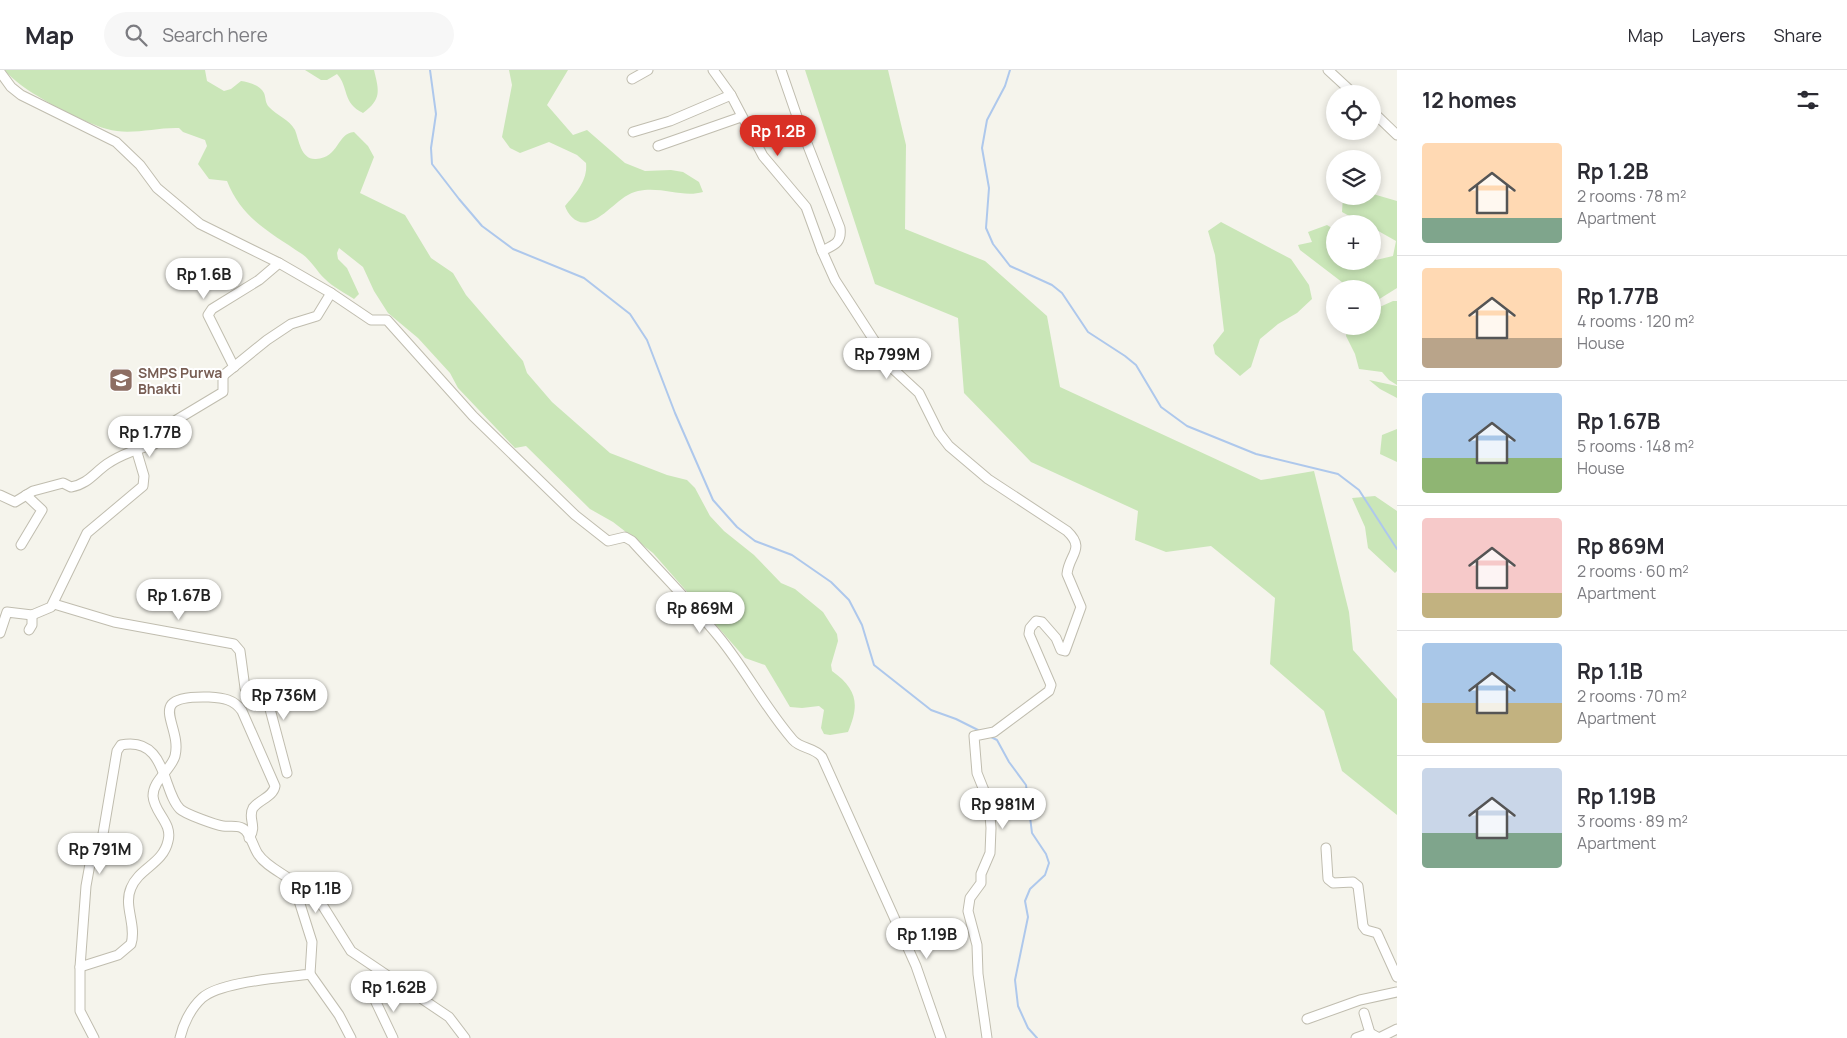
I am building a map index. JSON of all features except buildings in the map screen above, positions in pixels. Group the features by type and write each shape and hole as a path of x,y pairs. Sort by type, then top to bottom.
{"street":[{"path":"632,80 648,70"},
{"path":"713,70 731,95 766,161 806,207 835,280 892,368 919,393 939,433 949,446 988,479 1067,531 1074,537 1077,545 1067,574 1081,607 1077,623 1070,635 1068,646 1065,650 1061,650 1056,638 1042,622 1036,621 1030,628 1029,634 1051,685 1049,691 994,732 974,736 977,774 989,803 992,828 990,851 981,874 981,883 970,898 968,911 977,945 978,974 987,1038"},
{"path":"781,70 801,128 840,228 842,237 839,242 822,251"},
{"path":"1328,70 1344,85"},
{"path":"0,72 11,87 21,95 116,142 135,160 157,188 200,224 279,263 331,293 372,321 388,320 473,416 584,523 608,541 622,537 630,538 720,638 760,698 794,740 802,747 818,752 825,763 906,941 941,1038"},
{"path":"633,132 670,121 731,95"},
{"path":"658,146 741,116"},
{"path":"1381,120 1397,135"},
{"path":"234,367 208,315 212,309 260,280 279,263"},
{"path":"0,495 15,502 26,496 63,483 71,487 84,484 106,465 136,448 155,444 168,425 224,392 223,377 267,340 291,324 317,316 331,293"},
{"path":"0,633 4,610 32,615 48,610 54,604 79,546 87,534 143,486 144,476 136,448"},
{"path":"21,545 42,510 26,496"},
{"path":"54,604 114,622 234,644 240,650 245,688 266,694 316,694"},
{"path":"29,630 32,625 32,615"},
{"path":"266,694 287,773"},
{"path":"80,967 118,955 132,944 134,931 129,899 130,889 135,880 157,862 168,841 168,828 153,799 154,789 174,756 170,714 176,701 186,696 222,698 238,705 275,786 272,793 253,809 251,813 254,829 250,838"},
{"path":"94,1038 80,1011 80,967 86,886 90,864 103,834 117,751 121,745 128,744 143,747 149,752 164,772 179,808 219,825 244,828 258,855 291,880 312,942 310,974 339,1015 351,1038"},
{"path":"1326,848 1328,879 1333,883 1353,882 1358,886 1363,926 1366,930 1377,933 1397,977"},
{"path":"294,885 307,887 316,895 351,951 449,1017 465,1038"},
{"path":"180,1038 188,1016 203,997 237,984 310,974"},
{"path":"1307,1019 1360,1000 1397,992"},
{"path":"374,998 393,1038"},
{"path":"1364,1013 1370,1033 1379,1038 1397,1029"},
{"path":"1356,1038 1370,1033"}],"green space":[{"path":"5,70 205,70 207,81 224,91 231,89 241,81 260,88 269,107 292,126 304,153 311,158 324,158 329,155 344,136 354,132 368,146 374,157 360,193 405,215 431,258 453,273 466,295 523,361 527,373 552,402 610,453 667,475 687,480 695,488 710,516 724,531 754,555 781,583 795,589 823,612 837,634 838,641 831,665 832,671 847,684 854,698 854,713 848,732 824,734 821,728 824,710 819,706 790,707 765,665 745,658 653,553 613,522 590,509 526,446 515,448 458,388 450,373 418,338 388,313 374,291 363,267 339,248 337,253 338,259 347,268 359,294 354,299 328,282 306,257 258,224 233,194 227,181 209,179 198,164 207,146 205,140 183,132 179,128 125,132 107,129 67,113 37,96 23,87"},
{"path":"305,70 374,70 378,94 373,103 363,113 352,105 337,74 327,80 321,80"},
{"path":"509,70 568,70 547,105 573,135 587,130 625,163 645,171 671,170 683,172 699,182 703,192 687,194 655,190 638,191 631,193 595,219 584,223 577,221 568,213 565,206 577,192 583,181 586,163 577,155 549,142 520,153 510,148 502,137 512,85"},
{"path":"805,70 888,70 906,145 905,229 985,261 1047,316 1060,387 1261,480 1314,471 1349,612 1353,650 1397,699 1397,815 1342,771 1324,711 1270,664 1275,598 1211,546 1166,552 1135,540 1138,511 1031,462 964,393 958,318 875,284"},
{"path":"1381,196 1397,201 1397,288 1381,298 1381,280 1339,280 1326,270 1381,270 1381,259 1393,256 1396,241 1381,233 1381,215 1348,215 1342,212 1342,205 1381,205"},
{"path":"1221,222 1291,259 1309,285 1312,299 1297,313 1278,324 1260,339 1251,367 1240,376 1215,354 1213,345 1224,331 1215,255 1208,231"},
{"path":"1326,225 1326,270 1300,250 1298,245 1312,242 1308,232"},
{"path":"1397,301 1397,385 1382,372 1359,369 1355,354 1346,336 1381,335 1381,306"},
{"path":"1369,380 1397,386 1397,398 1380,389"},
{"path":"1397,429 1397,462 1380,454 1382,435"},
{"path":"1375,496 1397,511 1397,571 1395,573 1368,548 1365,527 1352,498"}],"waterway":[{"path":"430,70 436,114 431,148 432,164 459,199 482,226 513,249 584,278 630,314 647,340 675,413 713,500 737,527 755,541 792,555 831,582 849,600 862,625 874,665 931,710 956,719 980,731"},
{"path":"1010,70 1005,86 987,120 982,148 989,188 986,228 993,244 1010,266 1052,285 1062,293 1088,332 1136,365 1161,407 1187,426 1256,454 1338,474 1359,490 1397,549"},
{"path":"991,737 997,740 1009,762 1026,785 1032,833 1046,854 1049,863 1045,875 1030,889 1025,901 1028,917 1015,980 1018,1006 1028,1028 1037,1038"}],"place":[{"name":"SMPS Purwa Bhakti","path":"121,380"}]}
